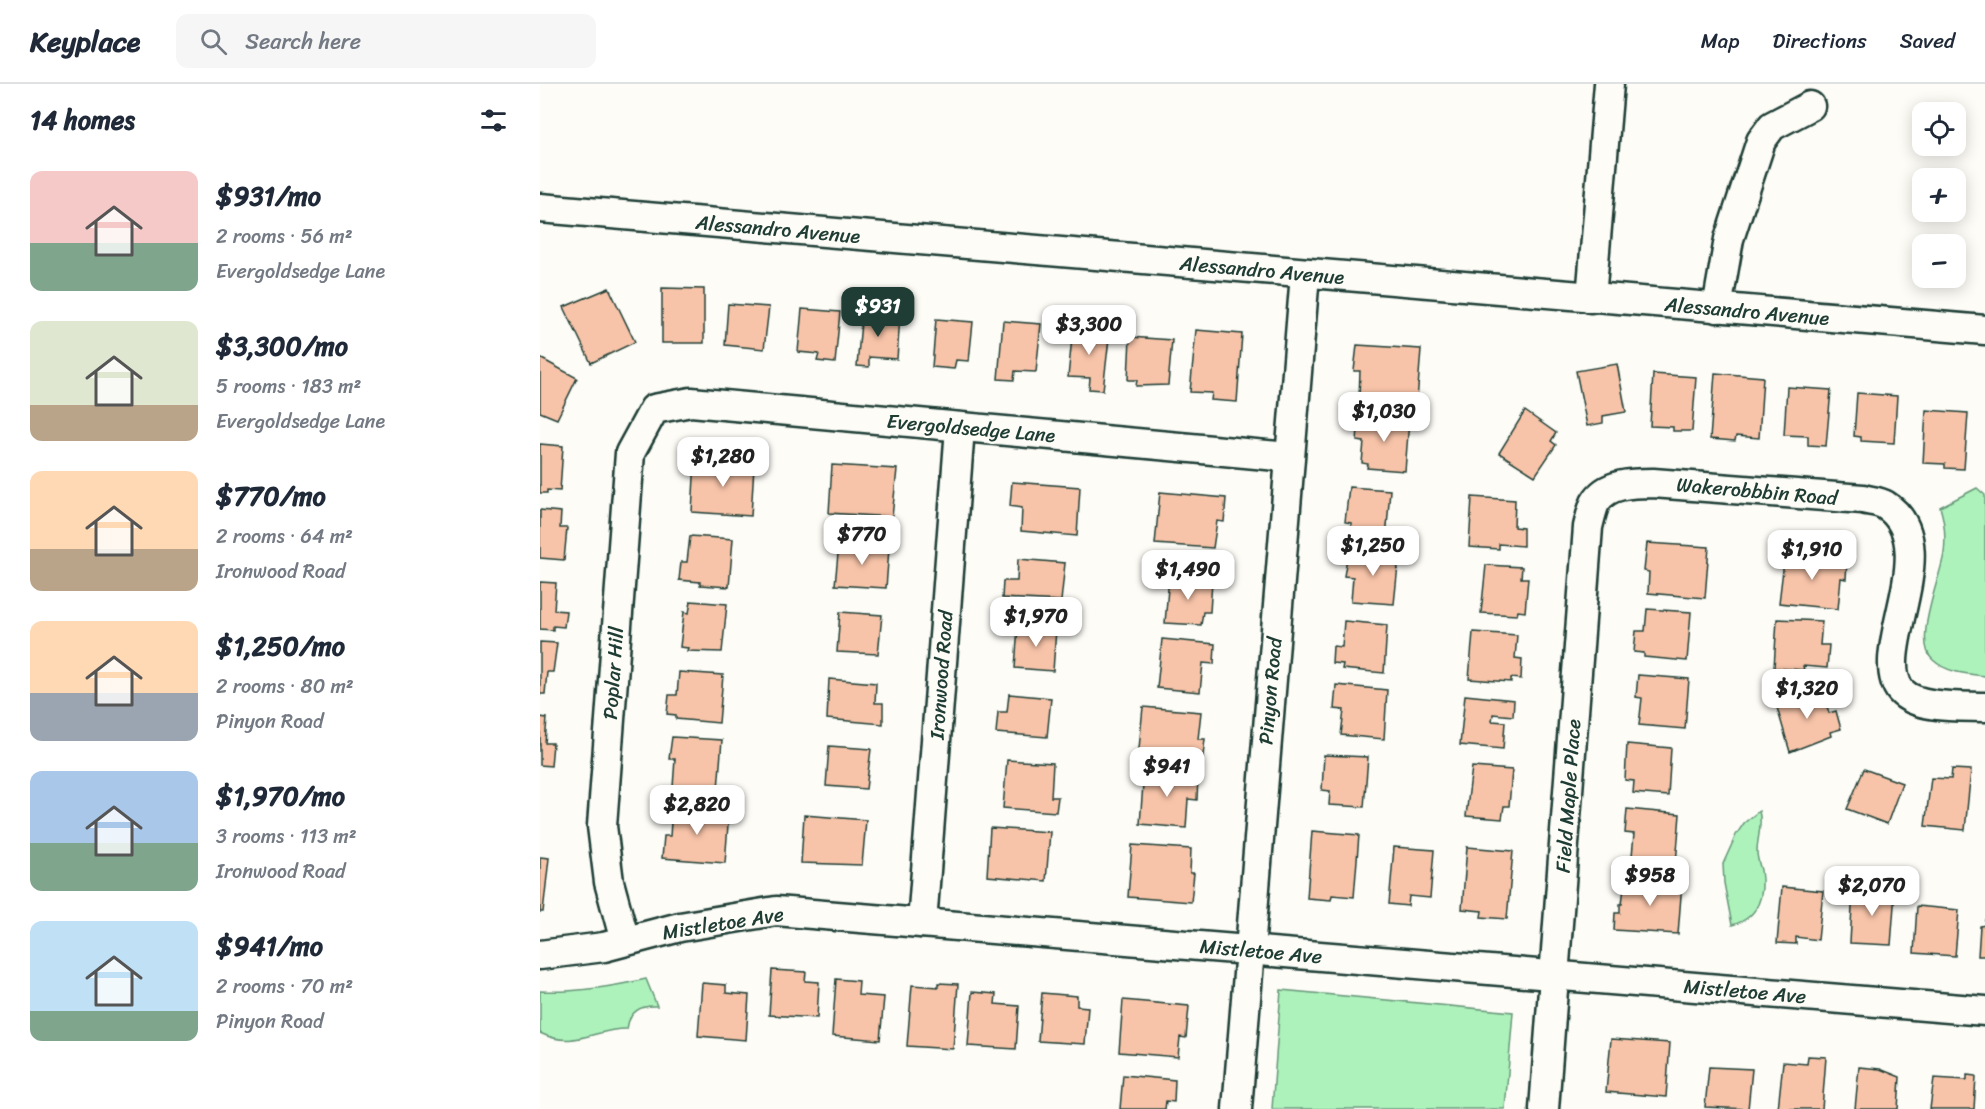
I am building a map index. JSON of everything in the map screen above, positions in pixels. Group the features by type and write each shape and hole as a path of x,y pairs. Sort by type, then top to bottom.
{"street":[{"path":"1591,298 1609,84"},
{"path":"1717,308 1729,239 1761,141 1772,126 1810,106"},
{"name":"Alessandro Avenue","path":"540,208 1985,330"},
{"name":"Pinyon Road","path":"1237,1109 1305,274"},
{"name":"Evergoldsedge Lane","path":"654,409 691,402 1289,457"},
{"name":"Poplar Hill","path":"625,941 609,882 602,826 630,453 654,409"},
{"name":"Ironwood Road","path":"922,923 960,428"},
{"name":"Wakerobbbin Road","path":"1608,490 1629,483 1653,483 1863,499 1884,504 1901,520 1909,540 1909,571 1894,655 1894,676 1902,692 1912,698 1936,705 1985,707"},
{"name":"Field Maple Place","path":"1544,1109 1588,527 1595,502 1608,490"},
{"name":"Mistletoe Ave","path":"540,955 604,947 680,927 776,911 1985,1011"}],"green space":[{"path":"1977,488 1985,495 1985,676 1944,668 1933,660 1927,651 1925,639 1926,625 1944,553 1945,530 1940,507"},
{"path":"1759,811 1757,852 1762,879 1761,897 1748,917 1732,925 1723,864 1744,823"},
{"path":"646,979 657,1006 645,1007 636,1011 630,1018 627,1029 575,1039 553,1038 540,1033 540,991 593,989"},
{"path":"1281,990 1513,1012 1505,1109 1272,1109"}],"building":[{"path":"609,288 635,342 591,363 564,307"},
{"path":"662,288 704,289 704,343 662,343"},
{"path":"728,304 769,307 764,349 725,345"},
{"path":"802,309 840,312 835,363 817,361 819,354 798,352"},
{"path":"862,312 900,316 897,359 869,357 869,367 857,366"},
{"path":"936,319 973,322 969,361 956,360 954,369 932,367"},
{"path":"1003,321 1041,324 1036,372 1015,371 1014,380 998,379"},
{"path":"1073,328 1110,330 1103,390 1089,389 1090,378 1068,377"},
{"path":"1196,330 1242,334 1237,402 1211,400 1212,393 1190,392"},
{"path":"1130,337 1172,340 1168,385 1136,386 1137,380 1128,380"},
{"path":"1357,345 1421,349 1417,401 1359,397 1360,371 1354,371"},
{"path":"540,358 577,378 557,419 540,412"},
{"path":"1617,364 1626,412 1603,416 1603,423 1587,426 1576,371"},
{"path":"1715,373 1763,377 1759,438 1736,436 1735,441 1710,439"},
{"path":"1653,374 1696,377 1692,431 1673,431 1673,427 1650,426"},
{"path":"1787,387 1831,390 1826,446 1808,445 1808,436 1784,435"},
{"path":"1857,393 1897,396 1894,443 1861,441 1861,437 1854,436"},
{"path":"1926,410 1968,413 1964,469 1945,468 1945,464 1923,463"},
{"path":"1525,411 1556,433 1551,441 1556,445 1535,476 1499,453"},
{"path":"1359,416 1409,421 1405,471 1367,468 1368,464 1362,463 1364,442 1357,441"},
{"path":"540,444 563,446 560,491 547,490 547,493 540,493"},
{"path":"695,460 754,466 751,516 692,512"},
{"path":"832,465 897,469 892,517 829,513"},
{"path":"1012,482 1080,487 1077,536 1021,531 1022,508 1010,506"},
{"path":"1349,487 1390,490 1386,539 1351,535 1351,523 1345,522"},
{"path":"1160,492 1226,498 1224,522 1217,521 1213,548 1155,544"},
{"path":"1472,497 1515,500 1514,527 1523,528 1523,546 1499,544 1499,549 1469,547"},
{"path":"540,510 561,512 560,528 567,528 564,560 540,558"},
{"path":"690,536 733,539 729,587 700,585 700,582 679,580 681,562 687,562"},
{"path":"1647,543 1709,547 1705,598 1648,593 1649,572 1644,571"},
{"path":"839,544 889,548 886,588 835,585"},
{"path":"1348,552 1399,556 1394,604 1351,601 1353,577 1344,576"},
{"path":"1785,553 1847,560 1846,579 1841,578 1838,609 1779,603"},
{"path":"1018,559 1065,563 1061,601 1002,598 1003,581 1017,581"},
{"path":"1486,565 1522,567 1521,578 1528,578 1525,612 1518,611 1517,615 1481,613"},
{"path":"1169,577 1212,581 1210,612 1203,612 1201,625 1165,623"},
{"path":"540,582 556,583 554,610 566,611 564,627 553,626 553,630 540,629"},
{"path":"691,601 727,604 722,652 687,651 688,648 680,647 684,612 689,613"},
{"path":"1647,609 1691,612 1687,661 1644,657 1644,653 1634,652 1636,631 1645,631"},
{"path":"840,612 882,615 878,654 837,652"},
{"path":"1777,619 1822,621 1820,645 1829,645 1827,668 1803,666 1804,670 1774,668"},
{"path":"1344,621 1387,625 1384,673 1342,669 1343,664 1332,663 1333,646 1342,647"},
{"path":"1018,626 1056,629 1053,671 1015,668"},
{"path":"1473,632 1517,635 1515,658 1522,659 1521,679 1511,678 1511,682 1469,679"},
{"path":"1162,639 1215,644 1214,664 1203,663 1200,692 1157,688"},
{"path":"540,642 557,643 553,672 547,672 545,694 540,694"},
{"path":"679,672 723,675 719,723 676,719 676,715 667,714 669,695 677,695"},
{"path":"1638,675 1689,679 1685,729 1639,725 1642,698 1636,697"},
{"path":"829,679 876,683 875,703 883,703 883,724 827,719"},
{"path":"1336,685 1387,690 1384,739 1341,735 1344,710 1334,709"},
{"path":"1822,690 1829,713 1836,711 1841,729 1830,732 1831,736 1790,752 1776,704"},
{"path":"1009,694 1051,698 1047,737 996,733 998,712 1007,712"},
{"path":"1465,695 1514,700 1513,716 1493,714 1492,721 1505,722 1503,749 1460,745"},
{"path":"1143,707 1201,712 1198,739 1205,739 1202,764 1138,759"},
{"path":"540,717 547,718 545,743 553,743 551,766 540,765"},
{"path":"672,737 722,740 718,789 673,787 675,759 669,759"},
{"path":"1627,744 1671,748 1668,796 1633,793 1634,781 1625,780"},
{"path":"829,746 871,749 866,789 826,786"},
{"path":"1324,755 1368,757 1364,807 1329,805 1330,791 1322,790"},
{"path":"1007,760 1053,763 1051,797 1058,797 1056,812 1003,808"},
{"path":"1472,767 1512,770 1509,806 1504,806 1502,819 1466,816"},
{"path":"1864,769 1902,783 1887,824 1847,809"},
{"path":"1952,769 1971,770 1965,830 1925,826 1931,778 1951,779"},
{"path":"1144,771 1198,775 1197,800 1188,799 1186,828 1140,824"},
{"path":"672,809 729,812 725,863 662,858 664,836 670,836"},
{"path":"1627,809 1680,814 1676,864 1635,860 1636,857 1632,856 1634,834 1625,833"},
{"path":"804,815 866,820 862,865 801,863"},
{"path":"990,828 1050,832 1046,881 987,876"},
{"path":"1312,831 1359,835 1354,897 1332,895 1331,900 1307,898"},
{"path":"1132,845 1191,849 1190,873 1194,873 1191,902 1128,897"},
{"path":"1394,847 1434,850 1430,898 1409,896 1408,906 1389,904"},
{"path":"1467,847 1513,851 1507,919 1481,917 1482,911 1462,909"},
{"path":"540,857 549,858 543,912 540,912"},
{"path":"1625,879 1682,883 1678,934 1614,930 1615,913 1620,913"},
{"path":"1782,887 1823,891 1818,940 1796,937 1796,944 1777,943"},
{"path":"1853,889 1895,892 1891,945 1850,943"},
{"path":"1917,906 1959,910 1955,956 1914,953"},
{"path":"1985,925 1985,956 1978,956 1980,926"},
{"path":"772,970 806,972 805,981 819,982 817,1018 769,1015"},
{"path":"836,979 859,981 858,995 884,997 880,1040 832,1036"},
{"path":"702,983 726,985 726,993 749,995 746,1040 698,1036"},
{"path":"938,983 958,984 953,1049 907,1046 912,985 938,987"},
{"path":"972,992 996,994 995,1004 1019,1006 1016,1049 968,1046"},
{"path":"1042,993 1077,996 1077,1006 1088,1007 1085,1044 1038,1041"},
{"path":"1123,1000 1189,1006 1186,1038 1180,1037 1178,1057 1119,1052"},
{"path":"1611,1039 1670,1043 1666,1097 1606,1092"},
{"path":"1808,1056 1826,1057 1822,1109 1778,1109 1783,1062 1807,1064"},
{"path":"1709,1067 1752,1069 1748,1109 1705,1107"},
{"path":"1859,1067 1880,1069 1900,1077 1898,1109 1855,1109"},
{"path":"1123,1075 1175,1080 1174,1102 1166,1101 1165,1109 1120,1109"},
{"path":"1967,1075 1976,1076 1974,1109 1930,1109 1934,1078 1967,1080"}]}
